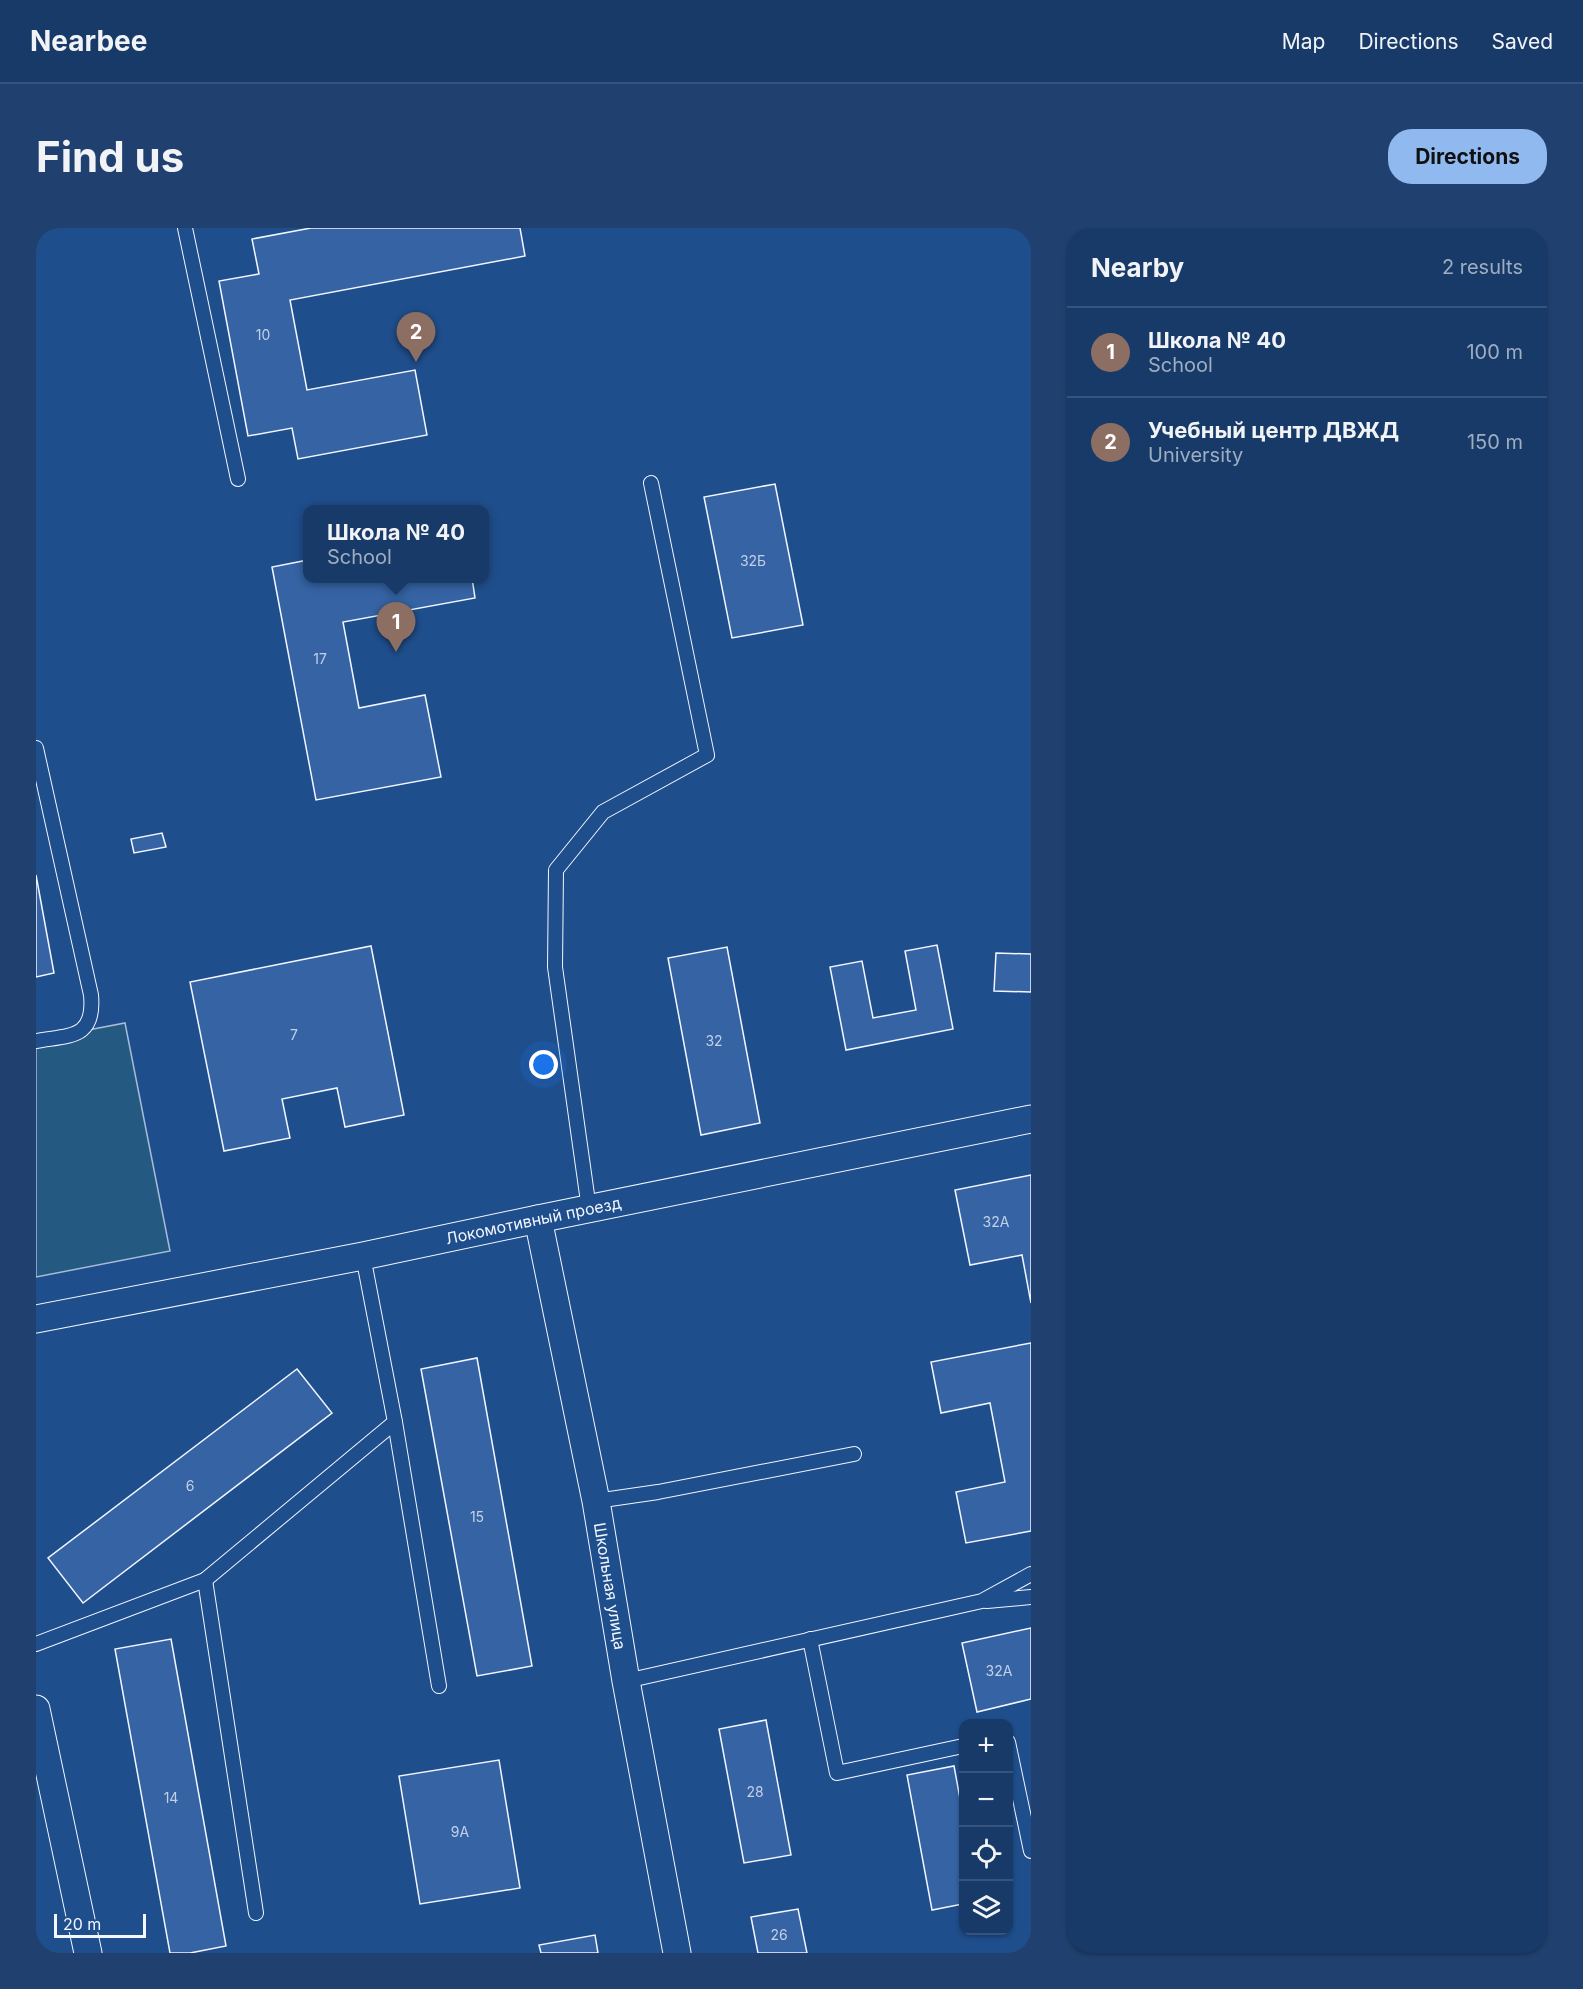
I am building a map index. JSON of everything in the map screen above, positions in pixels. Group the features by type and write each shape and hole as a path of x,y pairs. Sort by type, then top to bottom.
{"street":[{"name":"Локомотивный проезд","path":"36,1319 363,1256 1031,1119"},
{"name":"Школьная улица","path":"538,1219 596,1501 677,1953"},
{"path":"36,1709 88,1953"}],"lane":[{"path":"185,228 237,479"},
{"path":"589,1209 555,967 556,870 603,812 707,755 651,483"},
{"path":"36,748 93,1009 89,1022 78,1033 36,1041"},
{"path":"363,1256 395,1422 439,1686"},
{"path":"36,1644 205,1580 395,1422"},
{"path":"596,1501 658,1492 854,1454"},
{"path":"982,1601 1031,1574"},
{"path":"205,1580 256,1913"},
{"path":"627,1681 982,1601 1031,1597"},
{"path":"810,1639 837,1773 959,1747"},
{"path":"1013,1766 1031,1851"}],"shaded area":[{"path":"125,1023 170,1251 36,1277 36,1040"}],"building":[{"path":"311,228 520,228 525,256 290,300 307,390 415,370 427,435 298,459 292,428 248,436 219,281 259,274 252,239"},
{"path":"775,484 803,625 732,638 704,497"},
{"path":"303,561 303,583 473,583 475,598 343,622 359,708 425,695 441,777 316,800 272,567"},
{"path":"162,833 166,847 134,853 131,839"},
{"path":"36,875 54,973 36,977"},
{"path":"937,945 953,1029 846,1050 830,967 862,961 873,1018 916,1010 905,951"},
{"path":"371,946 404,1115 345,1127 337,1088 282,1099 290,1138 224,1151 190,982"},
{"path":"727,947 760,1123 701,1135 668,958"},
{"path":"996,953 1031,954 1031,992 994,991"},
{"path":"1031,1175 1031,1303 1022,1255 970,1265 955,1190"},
{"path":"1031,1343 1031,1531 966,1543 956,1492 1005,1482 990,1403 941,1413 931,1362"},
{"path":"477,1358 532,1666 477,1676 421,1369"},
{"path":"297,1369 332,1413 83,1603 48,1558"},
{"path":"1031,1628 1031,1699 977,1712 962,1643"},
{"path":"171,1639 226,1946 190,1953 170,1953 115,1649"},
{"path":"766,1720 791,1855 744,1863 719,1729"},
{"path":"499,1760 520,1888 420,1904 399,1776"},
{"path":"954,1766 959,1793 959,1905 932,1910 907,1775"},
{"path":"798,1909 807,1953 758,1953 751,1917"},
{"path":"595,1935 598,1953 541,1953 539,1945"}],"place":[{"name":"Учебный центр ДВЖД","path":"416,362"},
{"name":"Школа № 40","path":"396,652"}]}
